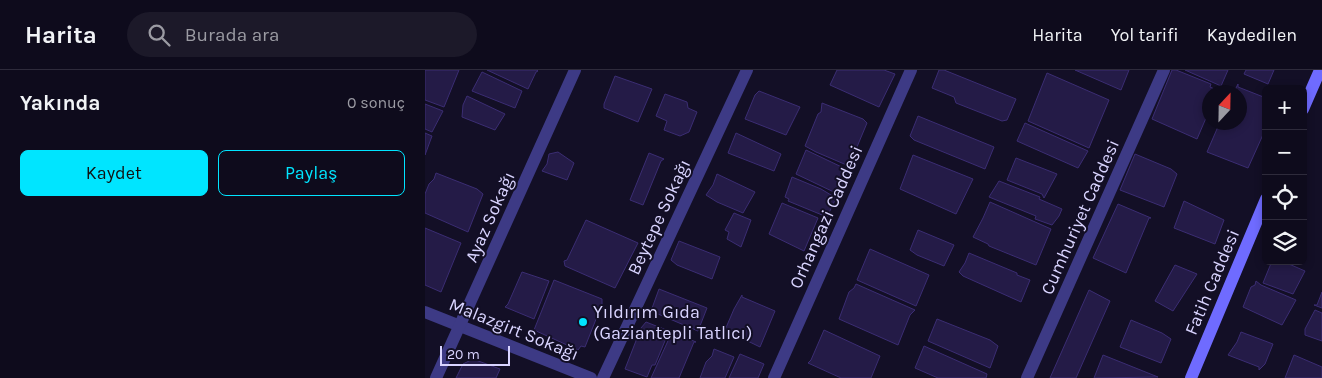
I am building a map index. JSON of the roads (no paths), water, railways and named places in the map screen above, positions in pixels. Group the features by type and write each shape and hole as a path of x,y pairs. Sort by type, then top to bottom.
{"main road":[{"path":"1307,100 1320,70"},
{"name":"Fatih Caddesi","path":"1191,378 1262,209"}],"street":[{"name":"Ayaz Sokağı","path":"437,378 575,70"},
{"name":"Beytepe Sokağı","path":"603,378 747,70"},
{"name":"Orhangazi Caddesi","path":"774,378 911,70"},
{"name":"Cumhuriyet Caddesi","path":"1027,378 1164,70"},
{"name":"Malazgirt Sokağı","path":"425,312 591,378"}],"place":[{"name":"Yıldırım Gıda (Gaziantepli Tatlıcı)","path":"583,322"}]}
